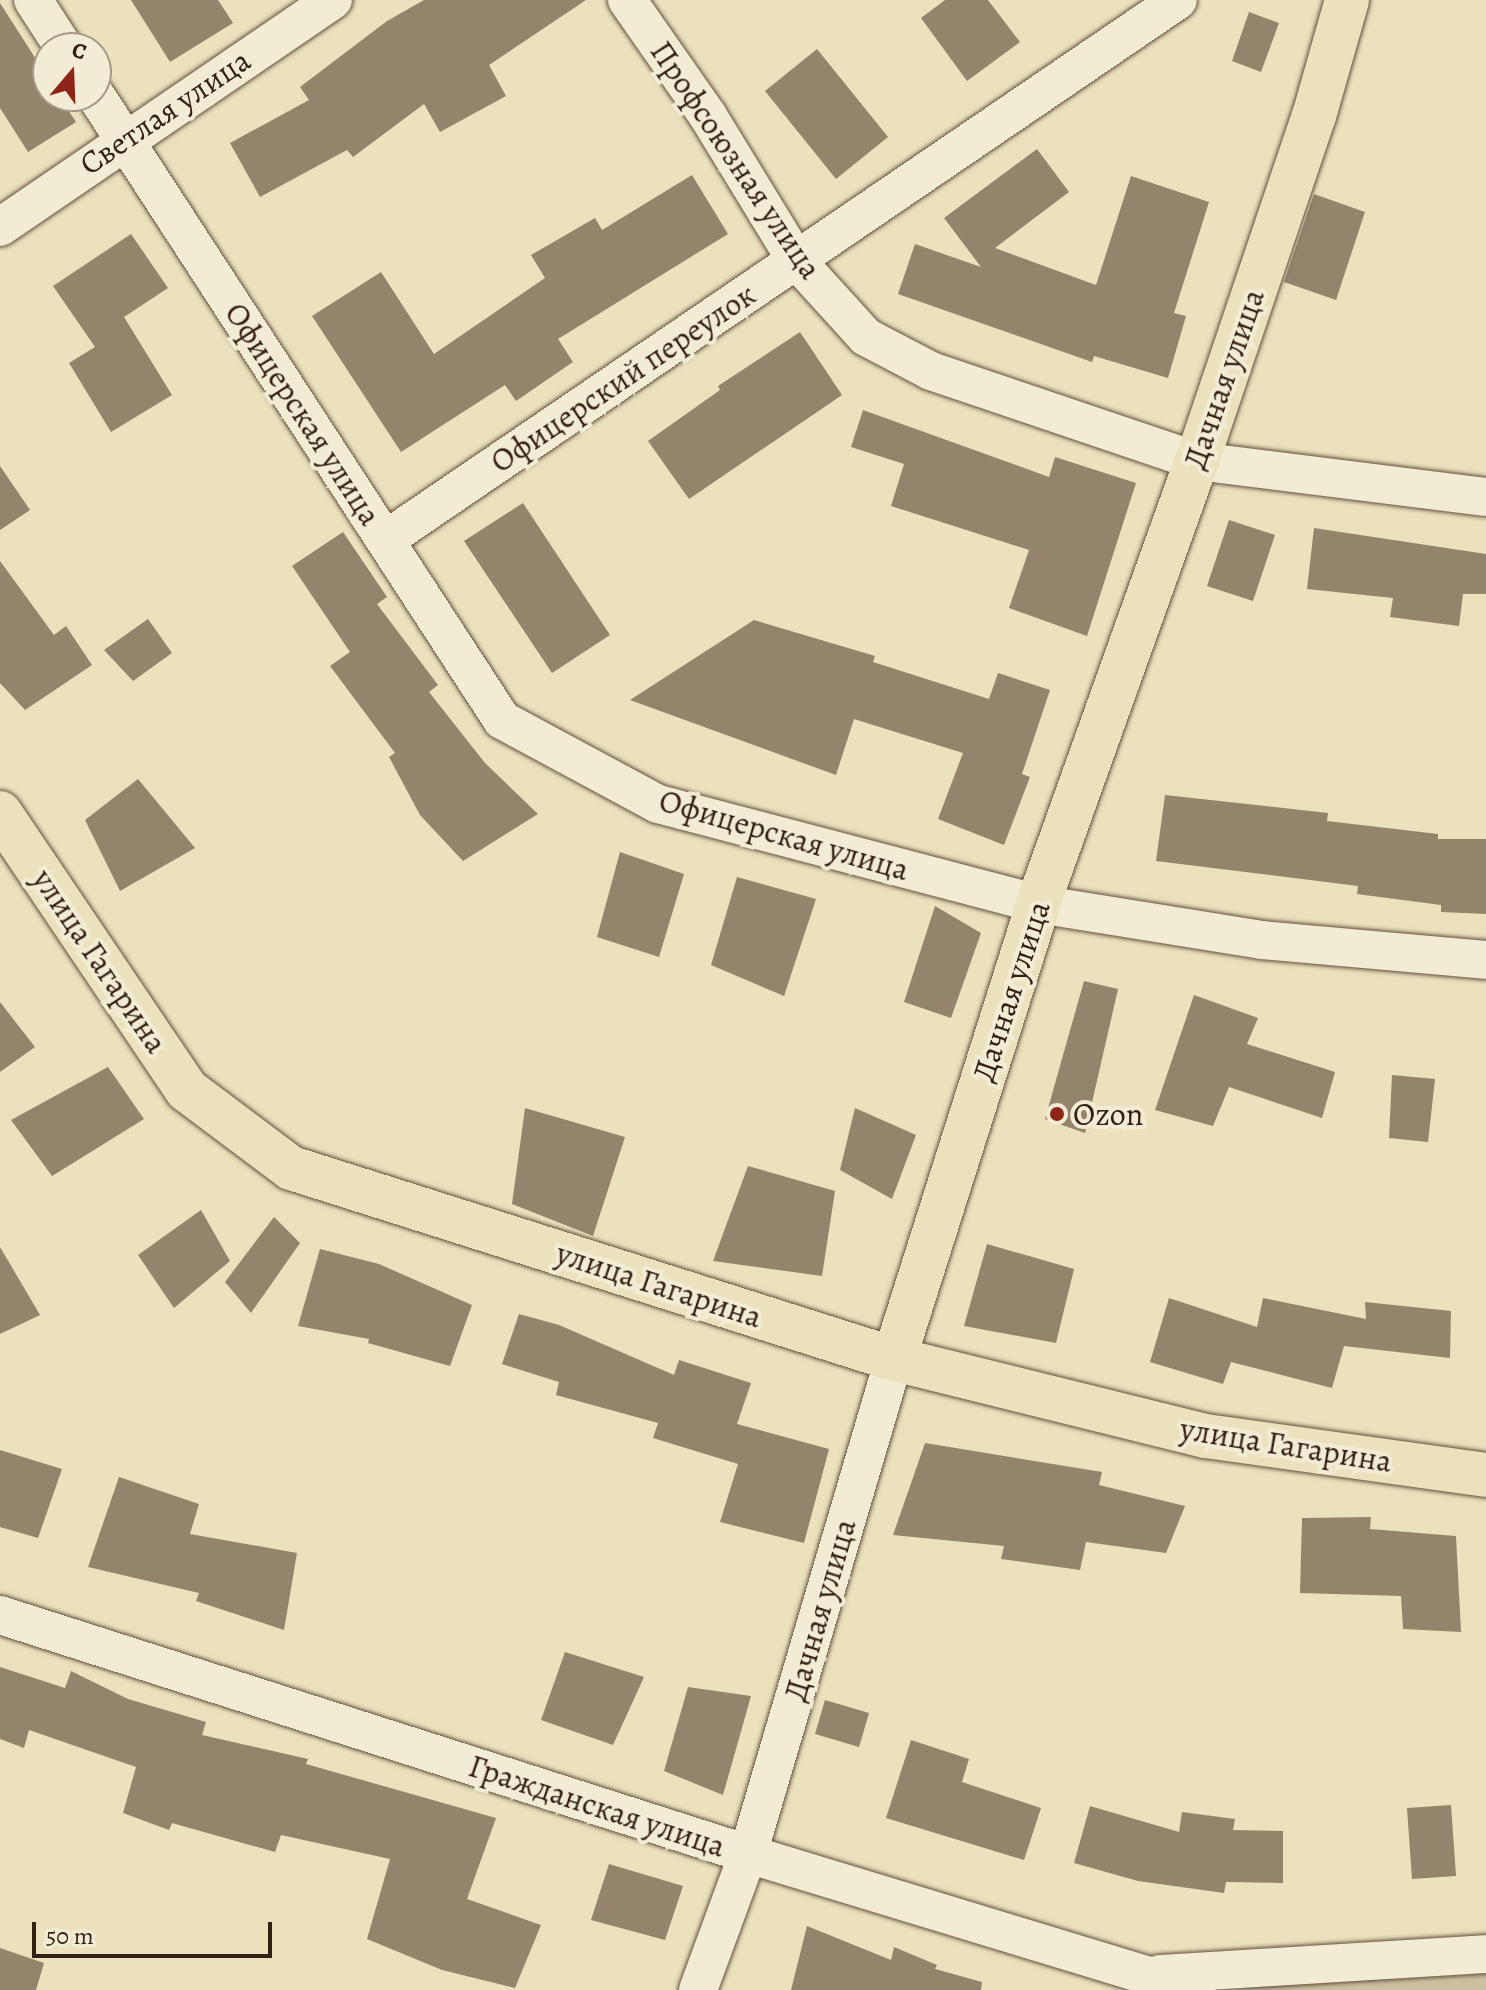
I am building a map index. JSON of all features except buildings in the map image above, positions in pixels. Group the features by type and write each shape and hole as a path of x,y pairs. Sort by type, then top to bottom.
{"main road":[{"name":"Дачная улица","path":"894,1359 1038,904 1197,461 1314,116 1347,0"},
{"name":"улица Гагарина","path":"0,813 187,1090 291,1168 894,1359 1206,1436 1486,1475"}],"street":[{"path":"33,0 54,32"},
{"name":"Светлая улица","path":"0,227 123,138 333,0"},
{"name":"Профсоюзная улица","path":"627,0 708,116 796,260 866,337 931,371 1197,461 1486,497"},
{"name":"Офицерский переулок","path":"385,540 1178,0"},
{"name":"Офицерская улица","path":"106,112 502,720 658,804 1038,904 1262,940 1486,960"},
{"name":"Дачная улица","path":"698,1990 748,1854 894,1359"},
{"name":"Гражданская улица","path":"0,1615 748,1854 1197,1990"},
{"path":"1149,1975 1221,1966 1486,1954"}],"shaded area":[{"path":"1486,1961 1486,1990 1249,1990 1213,1979"}],"place":[{"name":"Ozon","path":"1057,1114"}]}
